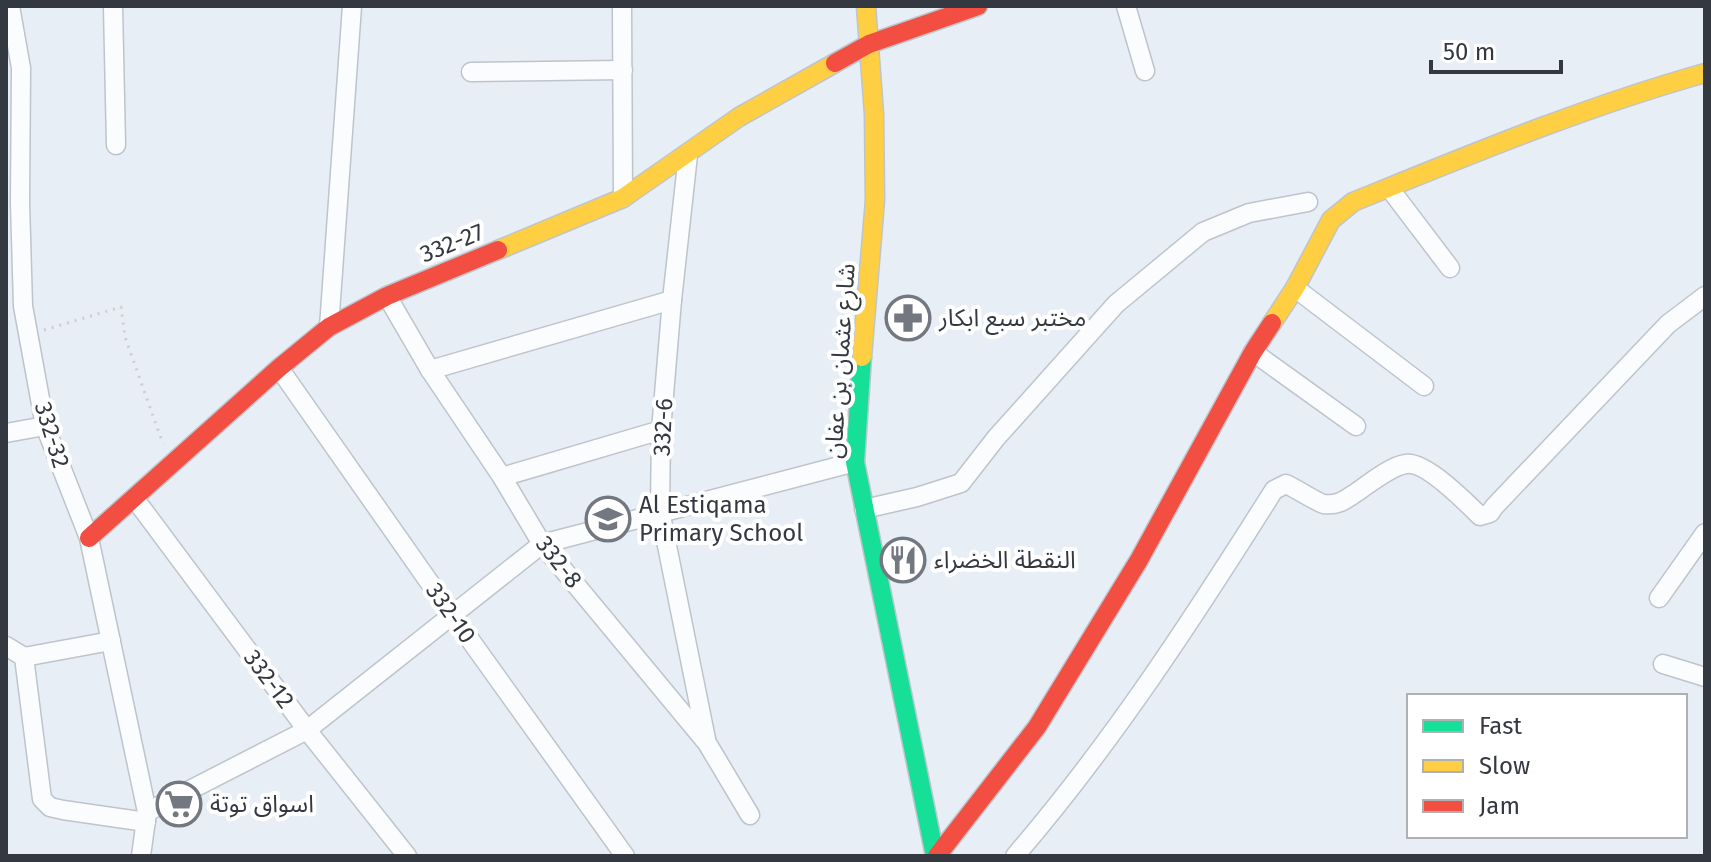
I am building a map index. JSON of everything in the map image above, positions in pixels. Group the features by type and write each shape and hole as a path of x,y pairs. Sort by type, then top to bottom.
{"street":[{"name":"332-32","path":"10,6 21,68 13,204 23,306 45,426 89,538 147,817 141,856"},
{"path":"113,6 116,145"},
{"path":"329,327 352,6"},
{"path":"622,6 623,198"},
{"name":"شارع عثمان بن عفان","path":"866,6 874,114 875,200 855,462 936,856"},
{"name":"332-27","path":"89,538 329,327 387,296 623,198 739,117 869,44 978,6"},
{"path":"1126,6 1145,71"},
{"path":"471,72 623,70"},
{"path":"936,856 1037,727 1139,560 1253,352 1295,288 1338,212 1353,202 1556,120 1627,95 1705,73"},
{"name":"332-6","path":"688,155 661,430 660,511 707,743"},
{"path":"1390,189 1450,268"},
{"path":"864,509 961,483 996,438 1116,304 1203,232 1249,213 1308,202"},
{"path":"1295,288 1424,386"},
{"name":"332-8","path":"387,296 430,370 502,477 542,544 707,743 750,815"},
{"path":"1015,856 1061,802 1182,637 1274,490 1286,484 1306,492 1322,504 1345,502 1402,464 1414,463 1428,471 1480,516 1490,513 1668,324 1705,296"},
{"path":"430,370 672,300"},
{"path":"1253,352 1356,426"},
{"name":"332-10","path":"279,368 625,856"},
{"path":"6,433 45,426"},
{"path":"502,477 661,430"},
{"path":"24,657 42,799 50,807 63,810 147,817 307,730 542,544 855,462"},
{"name":"332-12","path":"135,499 307,730 407,856"},
{"path":"1659,598 1705,533"},
{"path":"6,646 24,657 111,641"},
{"path":"1663,664 1705,677"}],"path":[{"path":"29,335 121,307 125,337 171,467"}],"traffic: fast":[{"path":"862,357 855,462 935,856"}],"traffic: slow":[{"path":"862,357 875,200 874,114 866,6"},
{"path":"498,250 623,198 739,117 835,63"},
{"path":"1272,323 1295,288 1331,220 1353,202 1571,116 1705,73"}],"traffic: jam":[{"path":"835,63 869,44 978,6"},
{"path":"89,538 329,327 387,296 498,250"},
{"path":"937,856 1037,727 1139,560 1272,323"}],"place":[{"name":"مختبر سبع ابكار","path":"908,318"},
{"name":"Al Estiqama Primary School","path":"608,519"},
{"name":"النقطة الخضراء","path":"903,560"},
{"name":"اسواق توتة","path":"179,804"}]}
